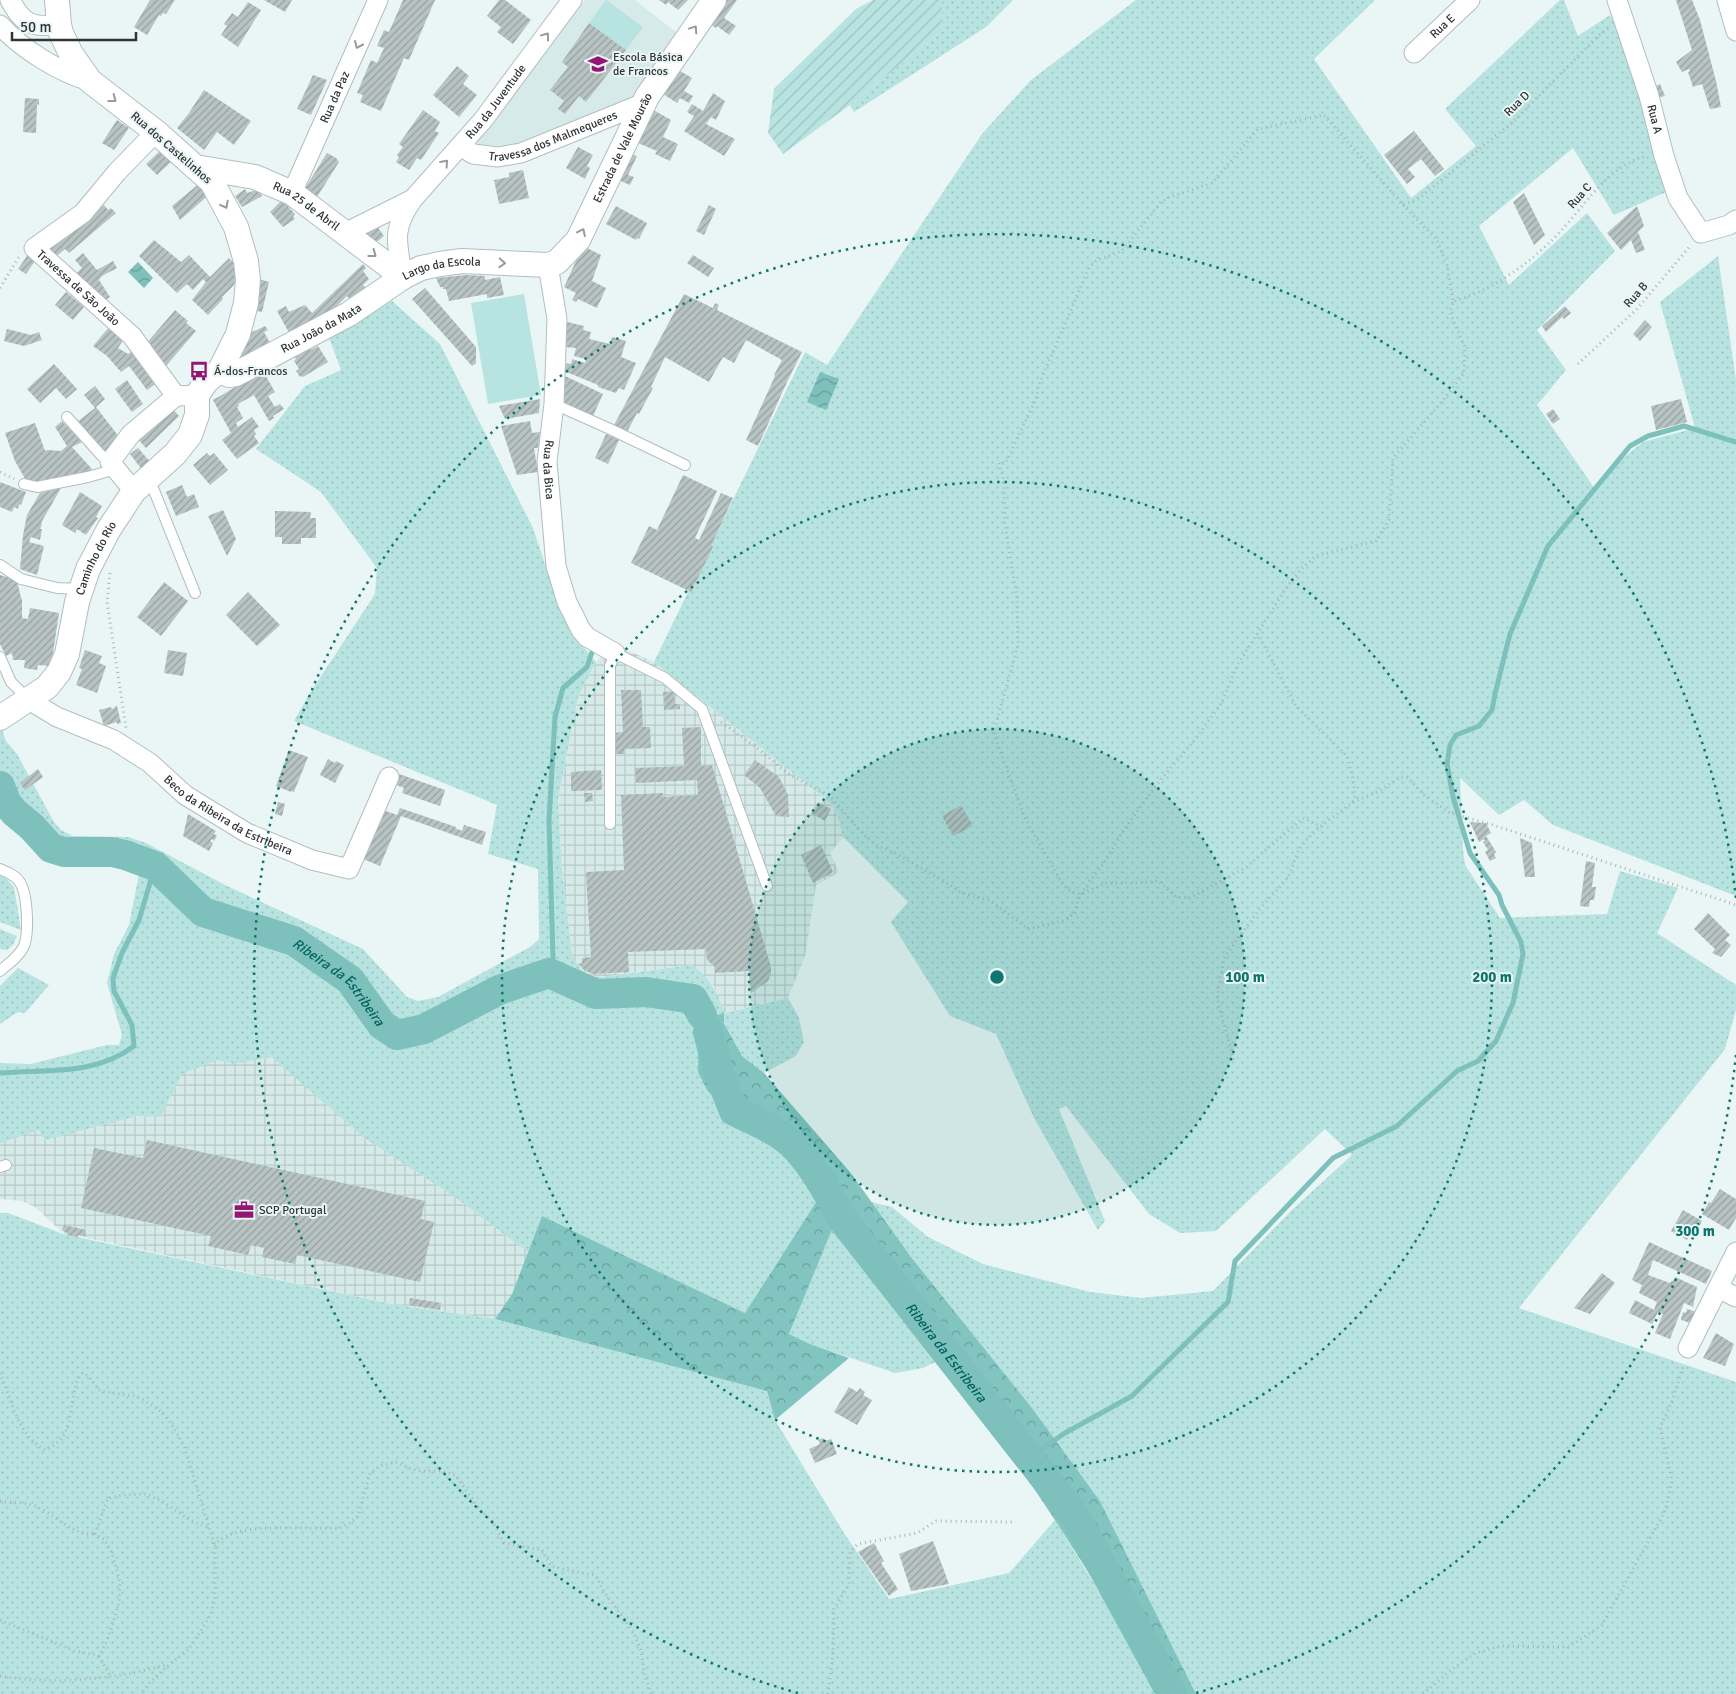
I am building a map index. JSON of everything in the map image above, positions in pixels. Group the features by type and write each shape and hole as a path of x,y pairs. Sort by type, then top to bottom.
{"street":[{"path":"10,0 18,14 33,25 59,25"},
{"name":"Rua dos Castelinhos","path":"57,0 59,25 71,54 90,81 156,132 212,182 236,227 246,260 248,280 246,303 228,372"},
{"name":"Rua da Paz","path":"292,193 378,0"},
{"name":"Rua da Juventude","path":"412,199 484,120 572,0"},
{"name":"Estrada de Vale Mourão","path":"548,265 556,262 578,240 644,103 714,0"},
{"name":"Rua E","path":"1414,53 1470,0"},
{"path":"1727,0 1736,31"},
{"name":"Rua A","path":"1620,8 1649,96 1664,156 1678,198 1701,233"},
{"path":"0,25 21,46 74,77 90,81"},
{"name":"Travessa dos Malmequeres","path":"460,146 473,154 498,157 521,154 644,103"},
{"name":"Travessa de São João","path":"156,132 117,172 83,213 34,248 132,336 187,396"},
{"name":"Rua 25 de Abril","path":"195,167 255,177 292,193 403,277"},
{"path":"345,233 412,199"},
{"name":"Largo da Escola","path":"412,199 403,214 398,228 398,245 403,277 431,265 462,261 548,265"},
{"path":"1701,233 1729,225 1736,220"},
{"name":"Rua da Bica","path":"548,265 557,319 554,404 546,462 556,566 567,602 581,630 587,637 615,653"},
{"name":"Rua João da Mata","path":"228,372 350,314 403,277"},
{"path":"142,484 113,466 131,434 206,382 228,372"},
{"name":"Caminho do Rio","path":"0,718 47,687 59,672 67,654 77,602 88,570 109,529 142,484 175,454 190,435 197,415 187,396"},
{"name":"Beco da Ribeira da Estribeira","path":"29,700 57,717 114,740 150,763 185,795 247,833 312,860 349,869 389,777"},
{"path":"1688,1348 1736,1252"},
{"path":"1718,1288 1736,1297"}],"lane":[{"path":"554,404 685,464"},
{"path":"24,484 37,487 88,477 113,466 67,417"},
{"path":"142,484 195,593"},
{"path":"0,566 21,579 57,588 82,589"},
{"path":"610,824 610,666 615,653 665,678 702,709 767,886"},
{"path":"0,657 11,682 29,700"},
{"path":"0,869 12,875 20,882 24,893 27,922 24,946 19,954 0,972"}],"path":[{"name":"Rua D","path":"1403,205 1418,199 1514,121 1598,36 1620,8"},
{"path":"702,709 756,747 790,775 830,796 863,834 876,845 905,858 944,880 960,892 990,901 1028,929 1066,920 1075,912 1078,900 1082,894 1157,784 1193,742 1221,704 1238,664 1286,588 1303,567 1316,556 1376,541 1389,520 1393,458 1464,373 1465,347 1450,313 1453,302 1447,264 1437,240 1403,205 1324,115 1258,129 1212,183 1170,197 1161,202 1122,251 1096,260 1089,268 1038,388 1037,397 1005,464 999,464 1004,481 1005,525 1017,598 1018,645 994,731 1025,818 1063,885 1072,892 1082,894 1106,883 1159,881 1176,897 1190,898 1245,868 1303,818 1322,827"},
{"name":"Rua C","path":"1453,302 1489,287 1519,268 1549,244 1610,176 1637,158 1651,155 1664,156"},
{"name":"Rua B","path":"1578,364 1637,309 1701,233"},
{"path":"0,288 25,248 34,248"},
{"path":"110,569 107,602 129,750"},
{"path":"1258,633 1296,706 1347,756 1353,778 1354,802"},
{"path":"1234,1060 1217,999 1224,958 1258,911 1286,880 1300,848 1308,839 1354,802 1377,792 1400,777 1407,778 1424,795 1450,813 1493,825 1736,905"},
{"path":"1423,1694 1451,1670 1476,1653 1500,1646 1569,1647 1602,1625 1665,1511 1672,1480 1660,1427 1674,1396 1688,1348"},
{"path":"0,1373 17,1419 36,1444 45,1450 56,1446 62,1440 67,1428 76,1385 80,1375 83,1373 90,1377 100,1391 135,1396 162,1412 184,1446 215,1546 215,1600 210,1616 189,1649 169,1665 141,1694"},
{"path":"215,1546 221,1538 235,1532 266,1528 340,1528 358,1516 370,1473 382,1465 397,1462 412,1469 423,1471 442,1470 455,1474 481,1511 492,1521 504,1543 542,1550 551,1566 595,1575 632,1632 641,1650 645,1676 651,1694"},
{"path":"95,1534 108,1498 123,1495 146,1494 163,1502 190,1520 209,1528"},
{"path":"0,1501 24,1502 38,1507 83,1534 95,1534 104,1539 112,1553 120,1582 119,1603 107,1641 99,1656"},
{"path":"828,1694 833,1654 834,1609 849,1584 850,1552 858,1544 917,1532 936,1521 1015,1522"},
{"path":"0,1620 75,1651 99,1656 111,1676"},
{"path":"0,1676 51,1680 111,1676 169,1665"}],"shaded area":[{"name":"Escola Básica de Francos","path":"585,0 635,0 680,35 641,94 604,112 513,147 473,144"},
{"path":"606,0 643,27 626,50 589,23"},
{"path":"873,0 942,0 943,30 850,105 783,154 768,133 774,89 856,9"},
{"path":"942,0 1013,0 986,27 854,112 850,105 943,30"},
{"path":"1136,0 1375,0 1314,59 1411,198 1476,146 1445,109 1560,0 1564,0 1578,36 1610,15 1628,50 1671,190 1614,215 1573,148 1479,226 1509,285 1587,213 1615,251 1537,330 1566,370 1537,405 1595,489 1618,462 1643,442 1695,428 1660,302 1718,256 1736,380 1736,896 1553,825 1524,800 1499,815 1460,778 1465,865 1500,918 1607,914 1620,871 1678,888 1657,933 1736,985 1736,1010 1725,1049 1519,1308 1736,1382 1736,1694 1196,1694 1100,1501 1032,1408 911,1257 871,1202 892,1207 928,1237 983,1264 1090,1292 1141,1298 1213,1291 1293,1209 1352,1155 1325,1129 1216,1231 1180,1233 1149,1214 1066,1106 1059,1109 1105,1221 1098,1230 1034,1118 996,1034 950,1016 891,922 908,902 843,837 835,807 654,662 805,352 827,365 982,134 1031,80"},
{"path":"524,294 541,395 488,404 471,303"},
{"path":"392,301 440,344 533,528 570,631 596,662 578,697 558,799 562,872 572,955 580,968 587,974 602,977 692,965 713,986 725,1013 788,998 799,1018 804,1042 796,1056 764,1073 742,1056 724,1022 724,1013 715,1099 790,1151 820,1196 745,1313 542,1216 528,1252 455,1197 366,1139 271,1057 234,1064 217,1060 182,1074 160,1117 137,1116 45,1140 39,1130 0,1143 0,1063 31,1064 107,1045 119,1045 122,1035 107,983 114,954 129,925 139,874 113,863 59,862 12,829 0,814 0,732 2,730 6,741 17,754 54,822 61,830 73,836 128,837 146,843 225,885 363,949 407,997 418,1001 438,997 530,947 539,939 538,869 488,854 497,805 294,721 310,693 375,594 377,568 321,492 256,449 305,386 341,370 328,335"},
{"path":"613,644 654,662 835,807 843,837 830,853 839,872 816,885 805,956 788,998 724,1013 714,986 692,965 602,977 590,976 577,967 571,953 562,872 558,799 578,697 596,662"},
{"path":"0,871 14,887 21,930 0,922"},
{"path":"0,929 17,936 13,945 7,950 0,949"},
{"path":"18,968 49,985 25,1013 18,1012 0,1024 0,986"},
{"path":"204,1011 559,1240 524,1319 495,1319 396,1305 67,1235 35,1207 22,1201 0,1199 0,1113"},
{"path":"0,1213 8,1213 63,1234 396,1305 495,1319 767,1391 775,1420 844,1533 889,1599 1009,1573 1055,1520 1136,1651 1156,1694 0,1694"},
{"path":"836,1219 858,1251 939,1350 943,1356 942,1359 923,1368 895,1373 810,1344 789,1334"}],"green space":[{"path":"724,1013 724,1023 742,1056 764,1073 850,1172 911,1257 1032,1408 1100,1501 1196,1694 1156,1694 1133,1649 1082,1561 1026,1476 936,1344 878,1275 836,1220 789,1334 849,1358 775,1420 767,1391 495,1319 512,1294 542,1216 745,1313 820,1196 790,1151 715,1099 707,1090 698,1072 699,1020"}],"water":[{"path":"138,262 153,278 144,288 128,272"},
{"path":"820,372 839,379 826,410 807,402"}],"building":[{"path":"150,0 175,0 166,14 159,15 147,35 134,27"},
{"path":"264,0 292,0 285,12"},
{"path":"403,0 435,0 409,60 404,58 381,111 360,102 363,95 357,93 371,60 377,63 384,48 377,46 384,30 389,32"},
{"path":"499,0 505,0 531,20 513,44 497,32 501,27 487,16"},
{"path":"659,0 688,0 678,10 668,2 666,5"},
{"path":"724,0 737,0 724,18 736,26 729,35 717,26 716,28 708,23"},
{"path":"1676,0 1692,0 1700,20 1721,107 1710,109 1702,84 1693,87 1688,72 1690,71 1689,69 1682,72 1676,62 1692,50"},
{"path":"248,2 261,10 238,47 221,35 227,26 224,24 232,13 238,17"},
{"path":"589,23 626,50 586,102 579,96 565,114 558,109 564,101 550,90 568,67 562,62"},
{"path":"457,66 469,76 463,84 477,95 459,117 433,95"},
{"path":"675,68 692,78 684,91 693,96 689,103 680,98 677,103 660,92"},
{"path":"313,75 327,80 311,115 297,109"},
{"path":"1660,84 1665,96 1657,98 1654,87"},
{"path":"204,90 251,121 234,145 217,132 204,150 177,128"},
{"path":"713,93 725,101 716,120 711,117 706,124 735,139 724,156 684,131 694,116 687,112 692,104 703,111"},
{"path":"25,98 39,99 39,105 37,104 36,133 23,132"},
{"path":"650,108 671,120 663,137 678,144 670,161 655,154 657,151 638,143 635,150 631,148"},
{"path":"423,110 440,122 435,131 439,133 421,160 417,158 409,170 396,162 399,157 397,155 403,147 399,144"},
{"path":"117,120 129,128 114,150 102,143"},
{"path":"1414,131 1444,169 1435,176 1421,159 1408,169 1415,177 1407,184 1384,155"},
{"path":"578,147 593,155 587,166 590,168 585,179 566,168"},
{"path":"161,150 173,160 157,175 146,164"},
{"path":"327,153 339,162 317,197 304,190"},
{"path":"629,153 637,156 628,175 634,177 630,185 616,179"},
{"path":"523,170 529,198 499,204 494,180 509,177 509,173"},
{"path":"200,183 210,194 180,220 172,206"},
{"path":"245,189 247,193 259,189 262,196 242,207 235,196"},
{"path":"1524,193 1545,235 1534,245 1513,202"},
{"path":"282,200 295,214 293,217 295,219 283,227 270,212"},
{"path":"104,205 108,210 111,208 116,213 69,253 65,249 51,261 44,252"},
{"path":"709,205 716,209 704,235 696,231"},
{"path":"616,206 647,223 639,239 637,238 636,240 606,224"},
{"path":"1637,206 1644,226 1638,232 1645,250 1636,253 1631,240 1621,250 1607,233"},
{"path":"376,225 384,236 373,245 364,235"},
{"path":"154,240 181,262 189,255 210,277 229,258 239,268 237,279 233,286 208,315 192,300 206,282 203,279 193,290 187,284 177,293 139,256"},
{"path":"583,246 601,255 592,281 606,288 597,308 578,299 576,302 572,300 576,293 564,287"},
{"path":"29,253 37,258 26,274 18,269"},
{"path":"83,253 97,270 113,261 117,268 102,276 99,280 110,297 97,306 70,279 82,268 75,260"},
{"path":"693,255 714,268 708,277 687,263"},
{"path":"363,264 366,268 363,271 369,279 363,285 366,288 352,302 347,296 320,322 292,338 277,311 286,306 289,312 305,305 312,313"},
{"path":"466,275 485,276 485,280 500,277 504,295 487,298 487,294 449,301 446,289 440,287 436,278"},
{"path":"256,278 269,282 262,312 249,309"},
{"path":"425,288 476,347 476,363 472,366 412,299"},
{"path":"66,292 84,307 73,320 55,305"},
{"path":"684,294 713,308 715,303 719,305 717,310 802,352 758,446 746,440 782,360 746,340 734,363 723,357 709,382 665,357 651,387 653,388 627,432 614,425"},
{"path":"1565,306 1571,313 1564,319 1562,317 1546,332 1542,326"},
{"path":"175,310 196,331 166,366 145,345"},
{"path":"1645,320 1652,327 1640,341 1633,334"},
{"path":"567,322 584,326 583,330 591,332 589,339 610,344 612,337 626,341 621,357 636,363 624,390 619,388 616,393 564,371 567,363 571,364 572,359 585,363 586,359 574,356 576,348 565,347"},
{"path":"110,326 124,339 118,348 128,354 134,350 157,383 147,390 129,366 121,372 107,356 93,346"},
{"path":"265,326 268,330 264,332 272,347 245,361 239,351 242,337"},
{"path":"7,329 31,335 39,332 42,340 24,346 4,341"},
{"path":"318,346 328,362 300,377 296,371 299,369 294,361 295,357"},
{"path":"54,364 77,389 66,399 56,388 40,403 27,389"},
{"path":"263,371 275,392 268,396 275,407 280,404 284,409 269,421 254,395 238,404 239,406 237,407 243,418 236,423 238,427 252,417 259,427 254,430 256,434 254,436 259,443 237,459 222,440 231,433 213,400"},
{"path":"565,376 603,394 593,416 562,402"},
{"path":"127,380 143,404 132,412 115,389"},
{"path":"95,386 105,399 96,407 120,438 102,453 77,422 95,408 84,395"},
{"path":"540,399 539,413 505,419 499,406"},
{"path":"1681,399 1687,422 1656,430 1651,406"},
{"path":"168,404 179,416 146,448 136,437"},
{"path":"1553,409 1560,419 1553,424 1546,414"},
{"path":"62,421 82,442 72,447 92,469 81,477 28,484 15,461 5,433 35,423 45,451 61,451 67,446 55,427"},
{"path":"530,421 532,433 540,432 538,448 534,448 538,472 517,475 501,426"},
{"path":"606,434 619,440 608,464 595,458"},
{"path":"138,448 152,464 143,471 130,454"},
{"path":"207,453 210,456 214,453 228,470 210,485 193,465"},
{"path":"683,475 717,491 695,538 699,540 721,493 733,498 691,592 631,563 649,526 657,530"},
{"path":"0,482 26,492 18,509 14,507 12,512 0,507"},
{"path":"182,485 187,497 194,494 199,507 176,516 166,492"},
{"path":"61,488 41,523 40,540 31,537 29,542 44,546 37,575 20,569 27,515 40,493"},
{"path":"80,492 102,506 96,517 98,518 86,535 77,529 75,533 62,525"},
{"path":"223,510 236,539 227,556 208,516"},
{"path":"275,511 311,512 310,518 316,518 316,538 301,538 301,544 282,544 282,537 275,537"},
{"path":"0,575 17,580 22,599 22,618 28,619 30,608 59,613 51,666 38,665 37,670 24,668 25,660 13,660 12,653 6,656 0,644"},
{"path":"164,582 188,601 161,636 137,617"},
{"path":"248,592 280,625 257,646 226,615"},
{"path":"85,650 102,656 99,663 106,666 97,693 76,685 82,669 79,668"},
{"path":"168,650 187,653 183,676 164,673"},
{"path":"621,690 641,690 643,727 650,727 651,748 624,749 625,754 614,754 613,733 623,732"},
{"path":"674,691 675,704 680,704 680,709 664,710 663,692"},
{"path":"117,706 121,723 117,724 117,722 104,726 99,710 111,707 112,709"},
{"path":"701,727 701,766 712,765 771,967 768,981 751,993 749,971 715,973 715,967 707,960 706,949 628,952 629,972 592,974 583,969 579,964 582,963 582,958 591,957 586,872 624,870 621,795 663,793 663,797 698,795 697,780 636,783 635,768 684,766 682,728"},
{"path":"289,750 308,757 294,792 276,786"},
{"path":"328,759 344,765 335,783 320,775"},
{"path":"755,760 779,777 788,795 789,817 776,816 760,788 744,775"},
{"path":"38,769 43,777 25,790 20,783"},
{"path":"601,770 602,790 571,791 571,772"},
{"path":"399,774 445,790 440,806 402,793 404,788 394,784"},
{"path":"584,793 592,793 593,801 585,802"},
{"path":"278,802 285,804 282,816 275,814"},
{"path":"818,802 831,809 825,821 811,813"},
{"path":"961,805 973,826 953,836 942,816"},
{"path":"400,808 456,827 462,831 464,825 486,832 482,845 401,816 380,866 363,859 383,810 397,815"},
{"path":"188,814 216,831 214,834 217,836 214,841 212,839 210,841 213,843 209,851 183,836"},
{"path":"1470,822 1486,823 1491,833 1486,836 1496,852 1494,854 1496,858 1490,861 1485,852 1488,850 1483,842 1485,841 1484,839 1479,842"},
{"path":"1520,838 1532,843 1535,877 1525,877"},
{"path":"821,845 833,872 813,883 801,855"},
{"path":"1586,861 1595,863 1592,887 1596,887 1594,900 1590,900 1589,907 1580,906"},
{"path":"1708,913 1730,935 1725,940 1731,945 1721,957 1712,953 1715,949 1694,929"},
{"path":"147,1140 425,1201 421,1219 434,1222 420,1282 297,1255 295,1264 262,1257 264,1248 251,1245 248,1255 208,1246 211,1236 81,1208 94,1148 143,1158"},
{"path":"1720,1189 1736,1199 1736,1218 1729,1230 1702,1214"},
{"path":"1683,1210 1702,1221 1697,1231 1694,1229 1687,1240 1671,1231"},
{"path":"64,1225 86,1230 85,1236 67,1235 62,1230"},
{"path":"1649,1242 1712,1271 1706,1284 1653,1260 1648,1275 1670,1283 1675,1277 1697,1287 1693,1307 1684,1303 1670,1339 1655,1333 1663,1314 1658,1312 1652,1324 1629,1313 1635,1300 1654,1310 1657,1302 1639,1293 1642,1285 1632,1280"},
{"path":"1602,1273 1615,1283 1590,1314 1574,1308"},
{"path":"410,1298 441,1303 440,1310 409,1305"},
{"path":"1687,1309 1697,1312 1694,1324 1681,1320 1683,1312 1686,1313"},
{"path":"1716,1333 1734,1344 1725,1366 1703,1358"},
{"path":"849,1387 857,1392 860,1388 865,1392 863,1395 872,1400 857,1425 834,1412"},
{"path":"823,1438 825,1441 831,1439 837,1454 815,1463 809,1449 820,1444 818,1440"},
{"path":"933,1541 949,1584 911,1591 899,1554"},
{"path":"874,1543 884,1561 881,1563 898,1589 889,1596 858,1552"}],"waterway":[{"path":"1034,1465 1043,1448 1065,1433 1132,1396 1228,1302 1235,1261 1333,1158 1397,1126 1457,1071 1478,1061 1496,1041 1513,1003 1523,954 1521,942 1502,905 1499,895 1470,853 1453,797 1447,764 1450,745 1456,735 1479,726 1492,710 1510,634 1548,546 1630,446 1648,436 1684,426 1736,442"},
{"path":"549,973 553,958 549,820 555,717 563,688 587,667 592,652"},
{"name":"Ribeira da Estribeira","path":"0,786 6,802 14,812 32,827 51,848 64,852 112,852 155,866 203,912 294,941 350,980 382,1025 397,1035 424,1029 499,990 549,973 596,994 646,992 693,999 702,1015"},
{"path":"0,1073 52,1071 87,1067 119,1056 134,1046 132,1025 114,991 113,978 122,953 139,920 155,866"},
{"name":"Ribeira da Estribeira","path":"708,1032 719,1073 734,1111 778,1133 791,1143 807,1161 843,1220 1076,1518 1172,1694"}],"place":[{"name":"Escola Básica de Francos","path":"598,64"},
{"name":"Á-dos-Francos","path":"199,371"},
{"name":"SCP Portugal","path":"244,1210"}]}
